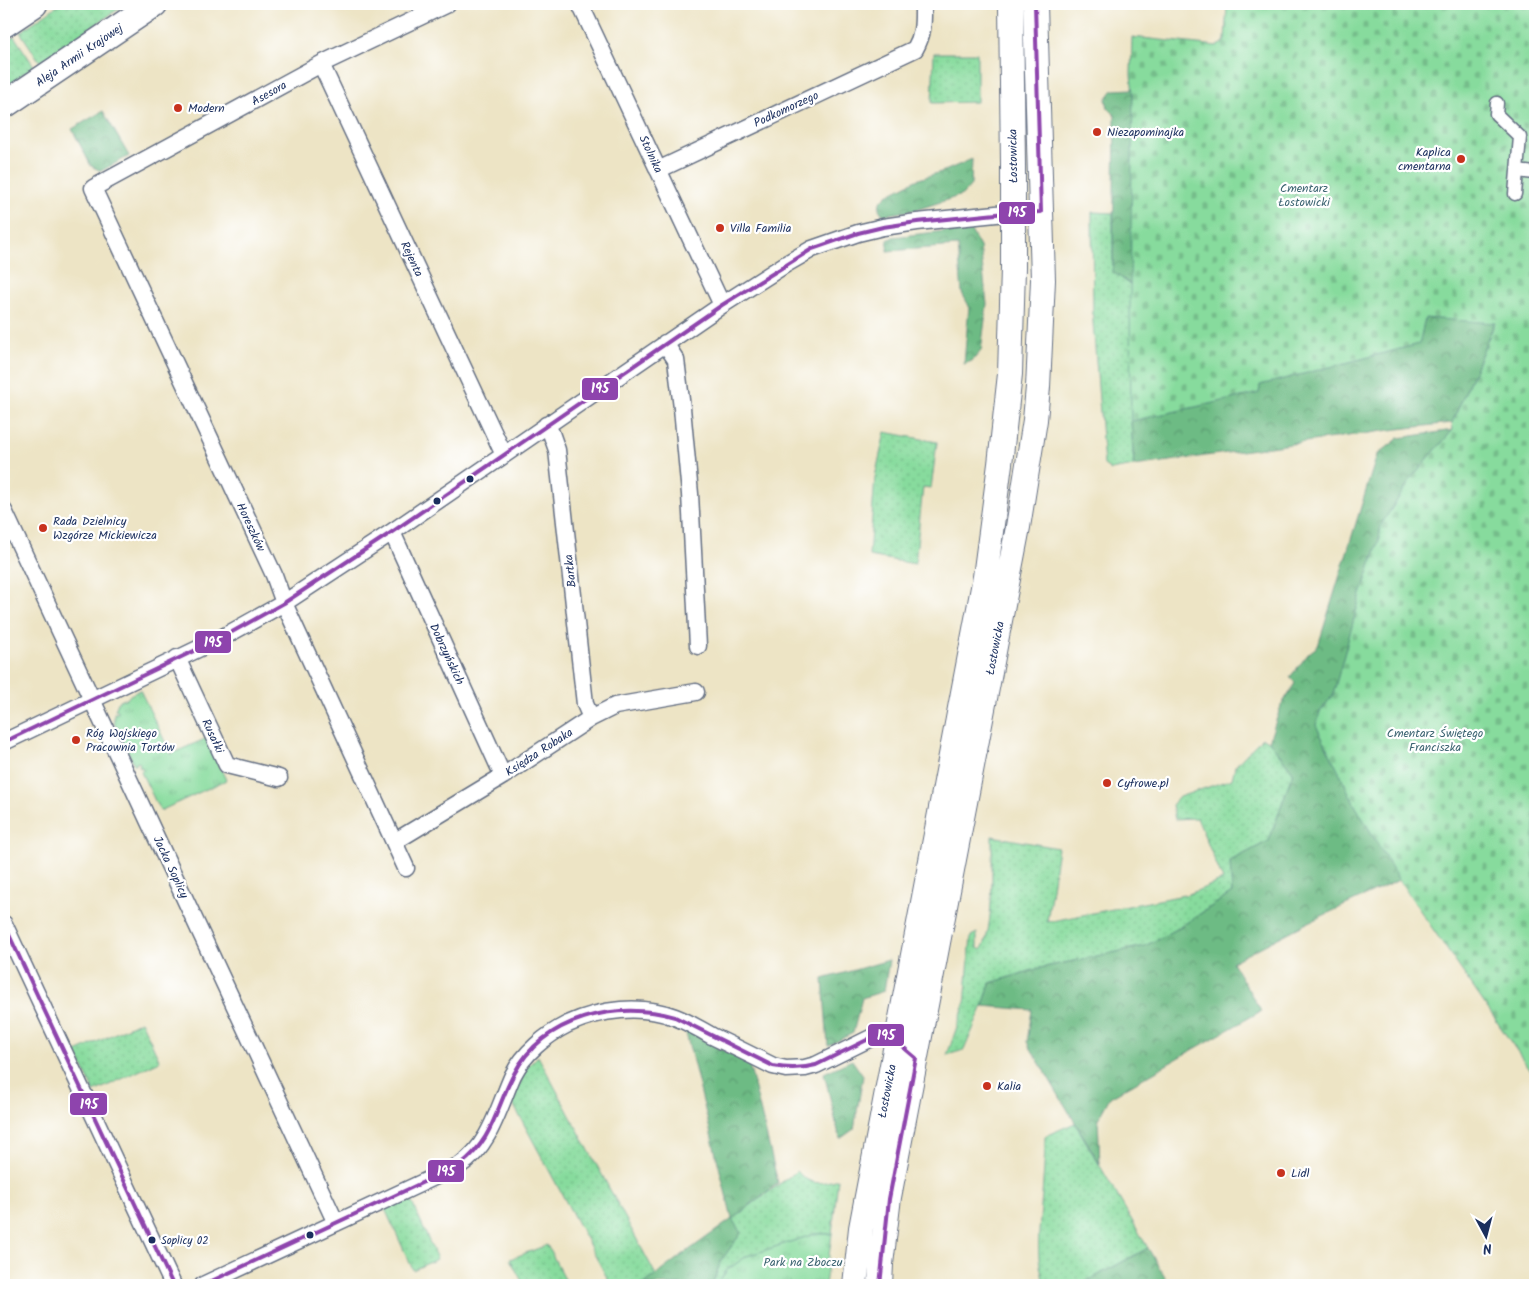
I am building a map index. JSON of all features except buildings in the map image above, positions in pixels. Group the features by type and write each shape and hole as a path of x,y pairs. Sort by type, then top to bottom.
{"main road":[{"path":"4,24 34,4"},
{"name":"Aleja Armii Krajowej","path":"4,106 154,4"},
{"name":"Łostowicka","path":"855,1285 861,1228 985,577 1000,464 1010,374 1014,213 1011,4"},
{"name":"Łostowicka","path":"880,1285 889,1197 1016,536 1035,420 1043,280 1035,4"}],"street":[{"name":"Asesora","path":"93,188 321,64 448,4"},
{"name":"Stolnika","path":"580,4 722,305"},
{"name":"Podkomorzego","path":"658,170 914,49 923,29 923,4"},
{"name":"Rejenta","path":"321,64 504,455"},
{"path":"1497,103 1496,114 1520,138 1515,194"},
{"path":"1517,171 1535,173"},
{"name":"Horeszków","path":"93,188 274,576 284,603 406,868"},
{"path":"4,742 222,637 284,603 392,532 722,305 812,249 882,227 917,222 1041,212"},
{"path":"665,344 676,360 682,408 690,494 698,646"},
{"name":"Bartka","path":"546,426 551,433 557,450 585,704 591,718"},
{"name":"Jacka Soplicy","path":"4,511 336,1223"},
{"name":"Dobrzyńskich","path":"392,532 503,776"},
{"name":"Rusałki","path":"177,658 227,765 279,778"},
{"name":"Księdza Robaka","path":"394,842 503,776 591,718 615,706 696,692"},
{"path":"4,924 173,1285"},
{"path":"203,1285 469,1160 483,1143 514,1074 523,1061 536,1046 553,1033 586,1017 619,1010 653,1011 684,1021 773,1066 786,1069 805,1068 816,1065 879,1034 890,1036 897,1040 916,1058"}],"green space":[{"path":"60,4 126,4 40,62 20,32"},
{"name":"Cmentarz Łostowicki","path":"1227,4 1535,4 1535,1077 1399,880 1355,805 1316,725 1320,712 1333,695 1359,601 1379,540 1381,525 1413,476 1453,430 1452,423 1495,323 1425,318 1419,344 1260,385 1259,393 1131,421 1132,37 1217,46 1225,40"},
{"path":"14,36 34,66 4,88 4,43"},
{"path":"934,53 977,53 977,102 932,103"},
{"path":"1133,89 1131,285 1113,272 1115,115 1108,108 1106,99 1113,90"},
{"path":"103,111 129,156 101,171 91,166 72,129"},
{"path":"972,159 971,185 962,195 916,210 883,215 879,209 880,202 887,195 916,180 947,170"},
{"path":"1092,212 1113,213 1113,271 1131,285 1131,421 1134,466 1111,470 1104,465 1093,322"},
{"path":"970,229 980,247 987,304 981,351 972,361 964,364 969,306 962,293 958,246 887,251 888,240 893,237"},
{"path":"1425,318 1495,322 1452,423 1134,466 1131,421 1259,393 1260,385 1419,344"},
{"path":"1453,430 1413,476 1381,525 1379,540 1359,601 1333,695 1320,712 1316,725 1355,805 1399,880 1307,923 1232,962 1261,1011 1110,1097 1098,1119 1100,1164 1027,1042 1032,1010 983,1006 990,983 1040,968 1145,946 1177,929 1232,893 1230,861 1269,841 1293,772 1269,741 1281,706 1295,683 1290,677 1309,653 1318,646 1377,455 1399,438"},
{"path":"885,432 937,442 931,488 923,487 915,564 869,556 875,477"},
{"path":"140,690 171,754 207,738 226,780 160,811 141,772 143,768 139,767 140,763 134,764 114,723 114,713 118,713 118,710 115,710 119,700 127,699 130,695"},
{"path":"1262,738 1269,741 1293,772 1269,841 1230,861 1232,893 1177,929 1145,946 1040,968 991,983 964,1050 947,1055 965,1004 971,936 977,933 977,947 981,950 988,929 992,878 992,836 1058,848 1047,922 1189,894 1223,880 1197,818 1175,819 1172,805 1179,797 1232,779 1235,766"},
{"path":"889,960 884,991 862,998 853,1033 828,1046 823,979"},
{"path":"141,1021 160,1061 94,1092 76,1052"},
{"path":"685,1029 749,1064 778,1183 732,1219"},
{"path":"538,1056 656,1275 643,1285 611,1285 512,1102 526,1068"},
{"path":"852,1060 863,1076 854,1129 840,1139 824,1073"},
{"path":"1075,1123 1148,1248 1080,1285 1045,1285 1038,1246 1045,1136"},
{"path":"797,1171 806,1179 821,1183 838,1179 832,1234 815,1234 747,1256 727,1270 717,1285 712,1285 721,1261 740,1233 732,1219"},
{"path":"410,1198 437,1259 413,1270 385,1209"},
{"path":"732,1219 741,1233 721,1261 712,1285 643,1285 674,1261"},
{"name":"Park na Zboczu","path":"815,1234 832,1234 825,1285 717,1285 727,1270 747,1256"},
{"path":"547,1245 568,1285 524,1285 510,1259"},
{"path":"1148,1248 1167,1281 1159,1285 1080,1285"}],"transit line":[{"name":"195","path":"4,742 223,637 284,603 392,532 722,305 812,249 858,233 883,227 1006,213 1041,212 1035,4"},
{"name":"195","path":"4,924 173,1285"},
{"name":"195","path":"203,1285 460,1165 480,1145 493,1123 514,1074 527,1054 543,1039 563,1026 584,1018 630,1011 653,1012 675,1017 773,1066 779,1067 800,1068 816,1065 879,1034 890,1036 916,1058 889,1199 880,1285"}],"place":[{"name":"Modern","path":"178,108"},
{"name":"Niezapominajka","path":"1097,132"},
{"name":"Kaplica cmentarna","path":"1461,159"},
{"name":"Villa Familia","path":"720,228"},
{"name":"Rada Dzielnicy Wzgórze Mickiewicza","path":"43,528"},
{"name":"Róg Wojskiego Pracownia Tortów","path":"76,740"},
{"name":"Cyfrowe.pl","path":"1107,783"},
{"name":"Kalia","path":"987,1086"},
{"name":"Lidl","path":"1281,1173"},
{"name":"Soplicy 02","path":"152,1240"}],"park label":[{"name":"Cmentarz Świętego Franciszka","path":"1435,740"}]}
